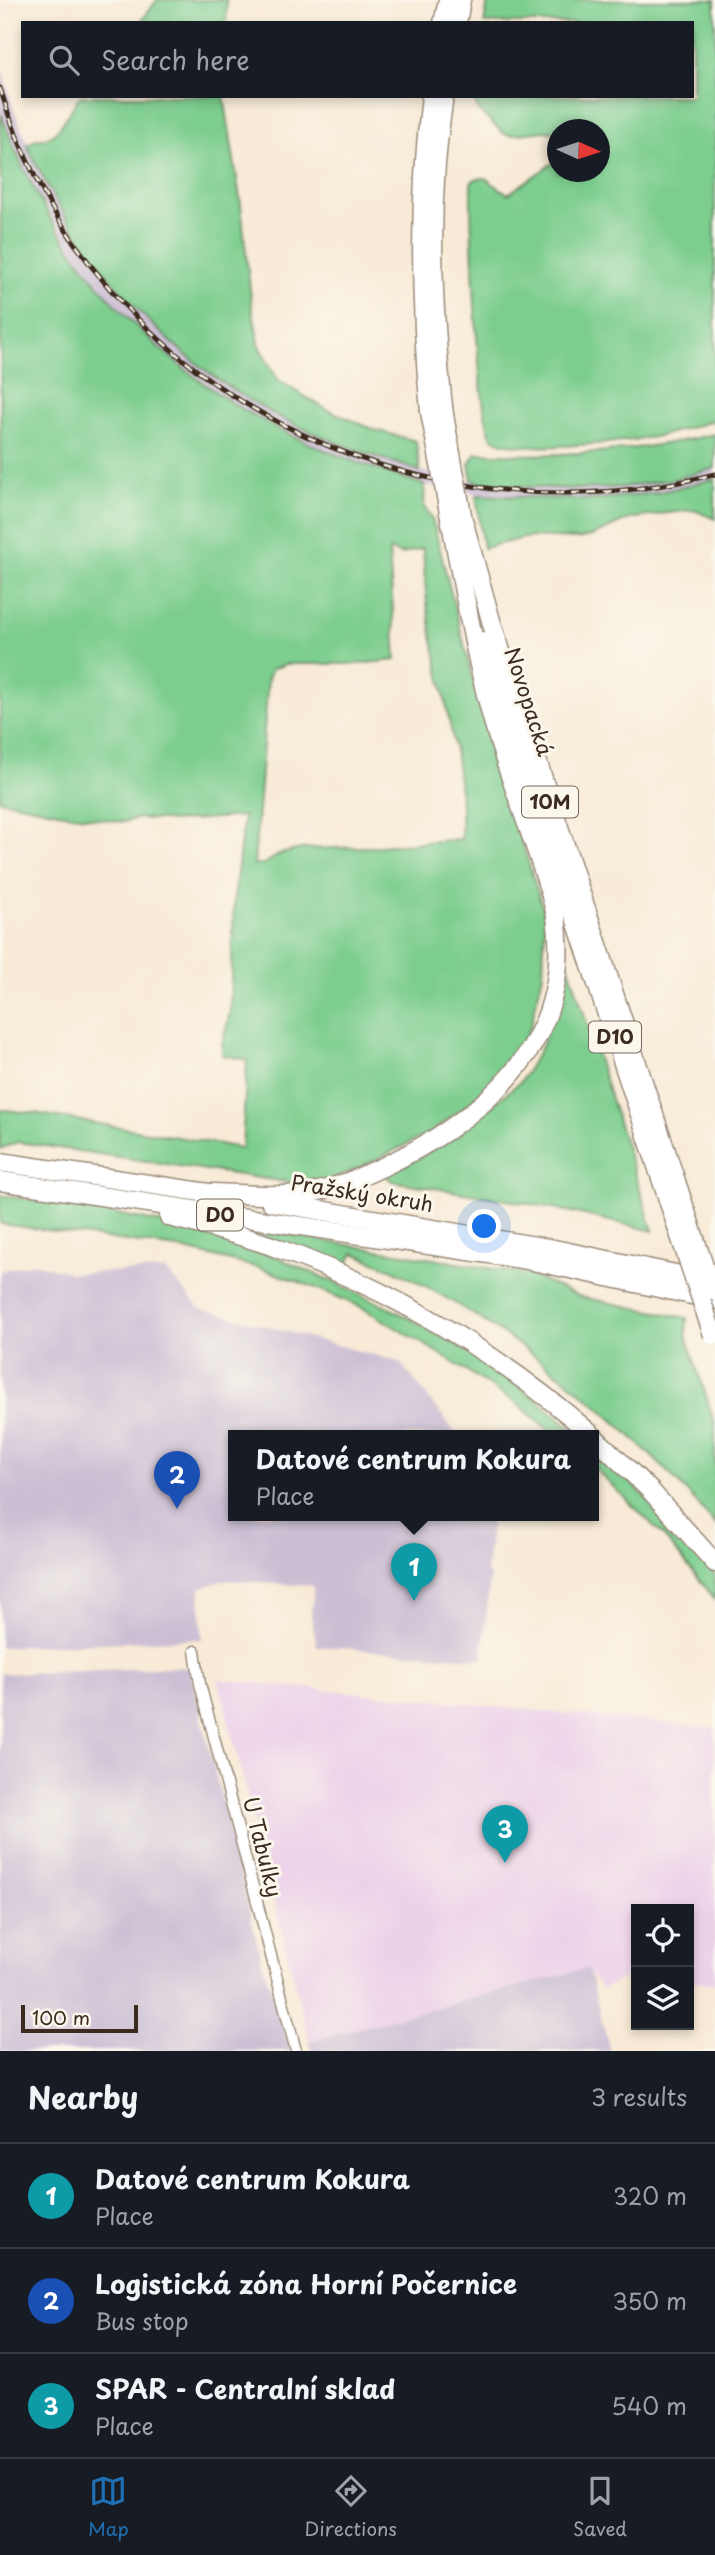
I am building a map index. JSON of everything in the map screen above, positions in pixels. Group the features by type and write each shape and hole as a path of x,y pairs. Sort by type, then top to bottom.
{"highway":[{"path":"443,21 448,0"},
{"path":"457,21 461,0"},
{"name":"Novopacká","path":"431,98 424,161 420,266 422,325 456,519 479,627 688,1237 715,1300"},
{"name":"Novopacká","path":"437,413 433,255 436,163 444,98"},
{"path":"214,1193 276,1195 314,1192 358,1177 401,1156 438,1136 483,1105 520,1066 543,1026 555,985 555,915 551,895 487,700 456,519"},
{"name":"Pražský okruh","path":"0,1163 214,1193 542,1246 715,1282"},
{"name":"Pražský okruh","path":"0,1181 528,1260 715,1300"},
{"path":"64,1191 242,1236 311,1261 369,1287 426,1317 495,1359 533,1386 586,1430"},
{"name":"Novopacká","path":"688,1237 714,1338"},
{"path":"599,1442 650,1490 715,1563"}],"street":[{"name":"U Tabulky","path":"195,1651 201,1684 296,2051"}],"shaded area":[{"path":"0,64 14,110 42,178 90,255 126,299 174,344 233,389 269,411 357,450 428,473 457,479 515,486 605,487 715,468 715,480 647,494 606,499 487,495 425,485 381,471 326,450 263,421 227,399 166,353 118,307 81,262 31,184 2,117 0,130"},
{"path":"34,1263 71,1273 166,1270 199,1308 400,1362 453,1430 228,1430 228,1521 491,1521 486,1574 490,1575 482,1659 317,1646 311,1615 314,1586 225,1580 200,1588 202,1639 0,1647 0,1271"},
{"path":"183,1667 190,1670 262,1962 291,2051 0,2051 0,1674"},
{"path":"218,1679 715,1728 715,1984 694,1982 694,1904 631,1904 631,1976 601,1989 587,1969 309,2041"},
{"path":"588,1968 610,2051 312,2051 309,2041"}],"green space":[{"path":"157,0 227,0 226,21 141,21"},
{"path":"488,0 715,0 715,420 659,436 599,444 521,446 502,443 492,437 482,394 473,274 471,183 475,179 485,178 508,194 547,167 547,182 610,182 610,119 547,119 547,131 510,135 503,133 479,111 473,98 694,98 694,21 484,21"},
{"path":"79,98 224,98 241,205 252,308 260,348 278,380 326,409 375,430 416,441 420,471 300,427 213,376 174,345 138,310 76,233 27,145 36,139 50,136 62,124"},
{"path":"1,114 31,183 80,262 109,298 177,363 254,416 295,437 343,457 425,485 424,507 432,518 479,703 545,916 543,974 530,1028 508,1067 471,1102 430,1133 357,1169 313,1186 18,1142 0,1149 0,1110 35,1113 242,1148 247,1060 222,1055 230,1012 234,898 244,816 176,821 137,818 124,822 72,815 0,800","holes":["423,548 431,632 459,779 461,839 369,847 301,849 280,854 264,864 254,864 268,678 272,669 286,664 356,664 396,660 389,550 402,554"]},
{"path":"715,434 715,468 674,479 623,487 580,489 489,485 472,480 469,464 476,453 536,455 596,452"},
{"path":"715,479 715,519 694,510 667,513 629,519 592,536 578,539 529,537 483,548 476,495 592,500 656,493"},
{"path":"564,951 653,1231 554,1208 392,1181 385,1175 459,1134 521,1081 543,1044"},
{"path":"0,1195 147,1220 243,1244 345,1287 450,1341 516,1384 573,1430 549,1430 515,1402 427,1346 359,1306 316,1288 260,1268 177,1248 0,1224"},
{"path":"234,1226 530,1275 581,1297 687,1318 686,1335 715,1424 715,1525 668,1472 589,1399 511,1339 456,1304 409,1278 354,1253 345,1267"},
{"path":"599,1452 700,1554 715,1575 715,1599 661,1533 599,1473"}],"railway":[{"path":"0,88 44,194 108,286 187,363 279,423 381,465 490,488 602,492 715,474"}],"place":[{"name":"Logistická zóna Horní Počernice","path":"177,1509"},
{"name":"Datové centrum Kokura","path":"414,1601"},
{"name":"SPAR - Centralní sklad","path":"505,1863"}]}
